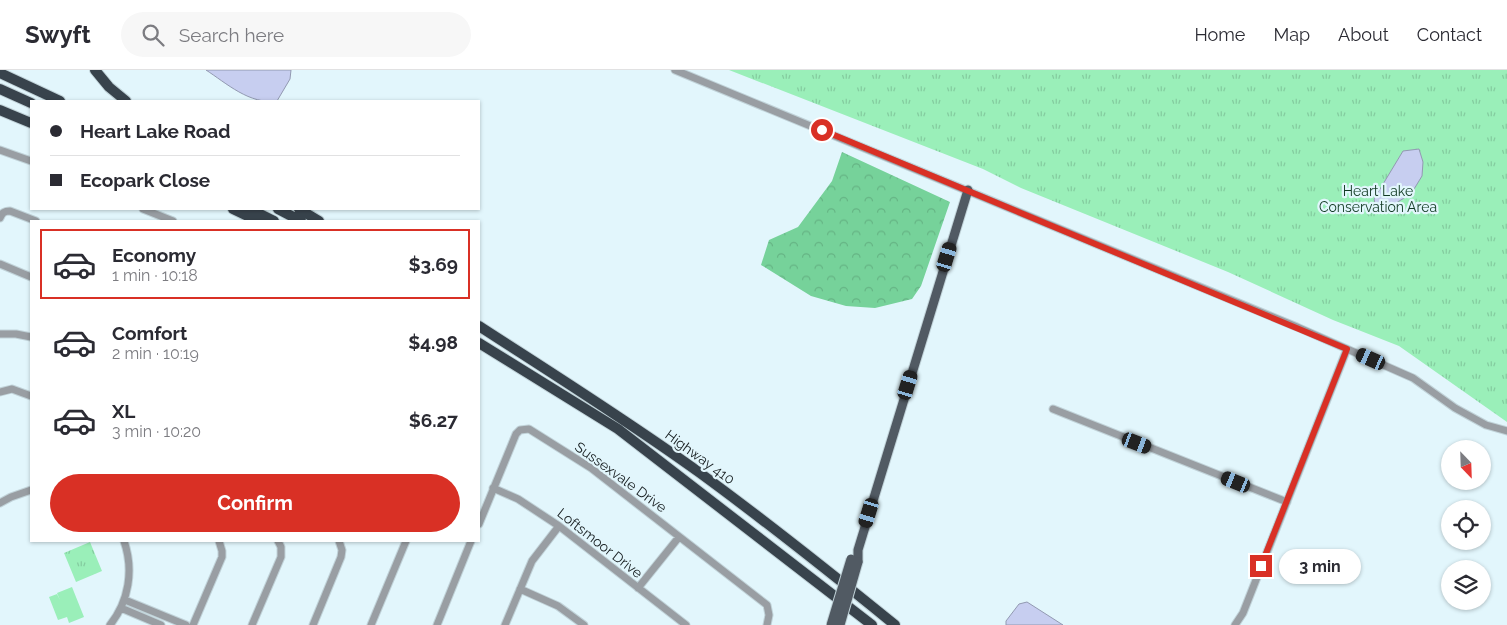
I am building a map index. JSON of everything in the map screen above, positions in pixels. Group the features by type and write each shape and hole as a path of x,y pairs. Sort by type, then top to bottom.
{"highway":[{"path":"95,70 109,87 125,100"},
{"path":"0,73 58,100"},
{"path":"0,89 30,103"},
{"path":"0,110 30,123"},
{"path":"235,210 256,220"},
{"path":"252,210 272,220"},
{"path":"280,210 299,220"},
{"path":"301,210 317,220"},
{"name":"Highway 410","path":"480,327 607,408 700,473 823,566 895,625"},
{"name":"Highway 410","path":"480,344 618,430 872,625"}],"main road":[{"path":"830,625 858,550 968,190"},
{"path":"840,625 854,561"}],"street":[{"path":"675,70 968,190 1347,349 1413,378 1455,408 1486,425 1507,431"},
{"path":"0,150 30,161"},
{"path":"0,218 6,210 33,220"},
{"path":"146,210 170,220"},
{"path":"0,264 30,277"},
{"path":"0,334 30,337"},
{"path":"1235,625 1243,613 1347,349"},
{"path":"0,392 12,389 30,396"},
{"path":"1052,409 1287,502"},
{"name":"Sussexvale Drive","path":"480,522 516,434 520,430 530,429 591,468 767,605 769,615 767,625"},
{"name":"Loftsmoor Drive","path":"494,488 518,499 559,526 686,625"},
{"path":"0,503 30,490"},
{"path":"505,625 532,561 559,526"},
{"path":"638,588 680,537"},
{"path":"110,625 125,600 130,572 124,542"},
{"path":"193,625 222,557 219,542"},
{"path":"252,625 281,557 281,547 278,542"},
{"path":"313,625 341,557 342,550 339,542"},
{"path":"371,625 406,542"},
{"path":"437,625 472,542"},
{"path":"520,589 558,606 584,625"},
{"path":"125,600 186,625"},
{"path":"121,608 161,625"}],"green space":[{"name":"Heart Lake Conservation Area","path":"729,70 1507,70 1507,422 1399,346 1333,320 1228,272 1021,188 983,169"},
{"path":"842,152 950,202 921,286 912,299 875,308 846,306 811,296 761,265 769,240 798,227 832,181"},
{"path":"90,542 102,571 76,582 64,553"},
{"path":"72,587 84,617 69,623 67,617 58,620 49,597 57,594 60,600 57,593"}],"water":[{"path":"206,70 291,70 290,79 278,100 257,100 230,87"},
{"path":"1419,149 1423,162 1422,176 1411,194 1389,207 1376,207 1374,199 1403,151"},
{"path":"1027,602 1063,625 1006,625 1006,621 1019,604"}],"route":[{"path":"822,130 1347,349 1261,566"}]}
